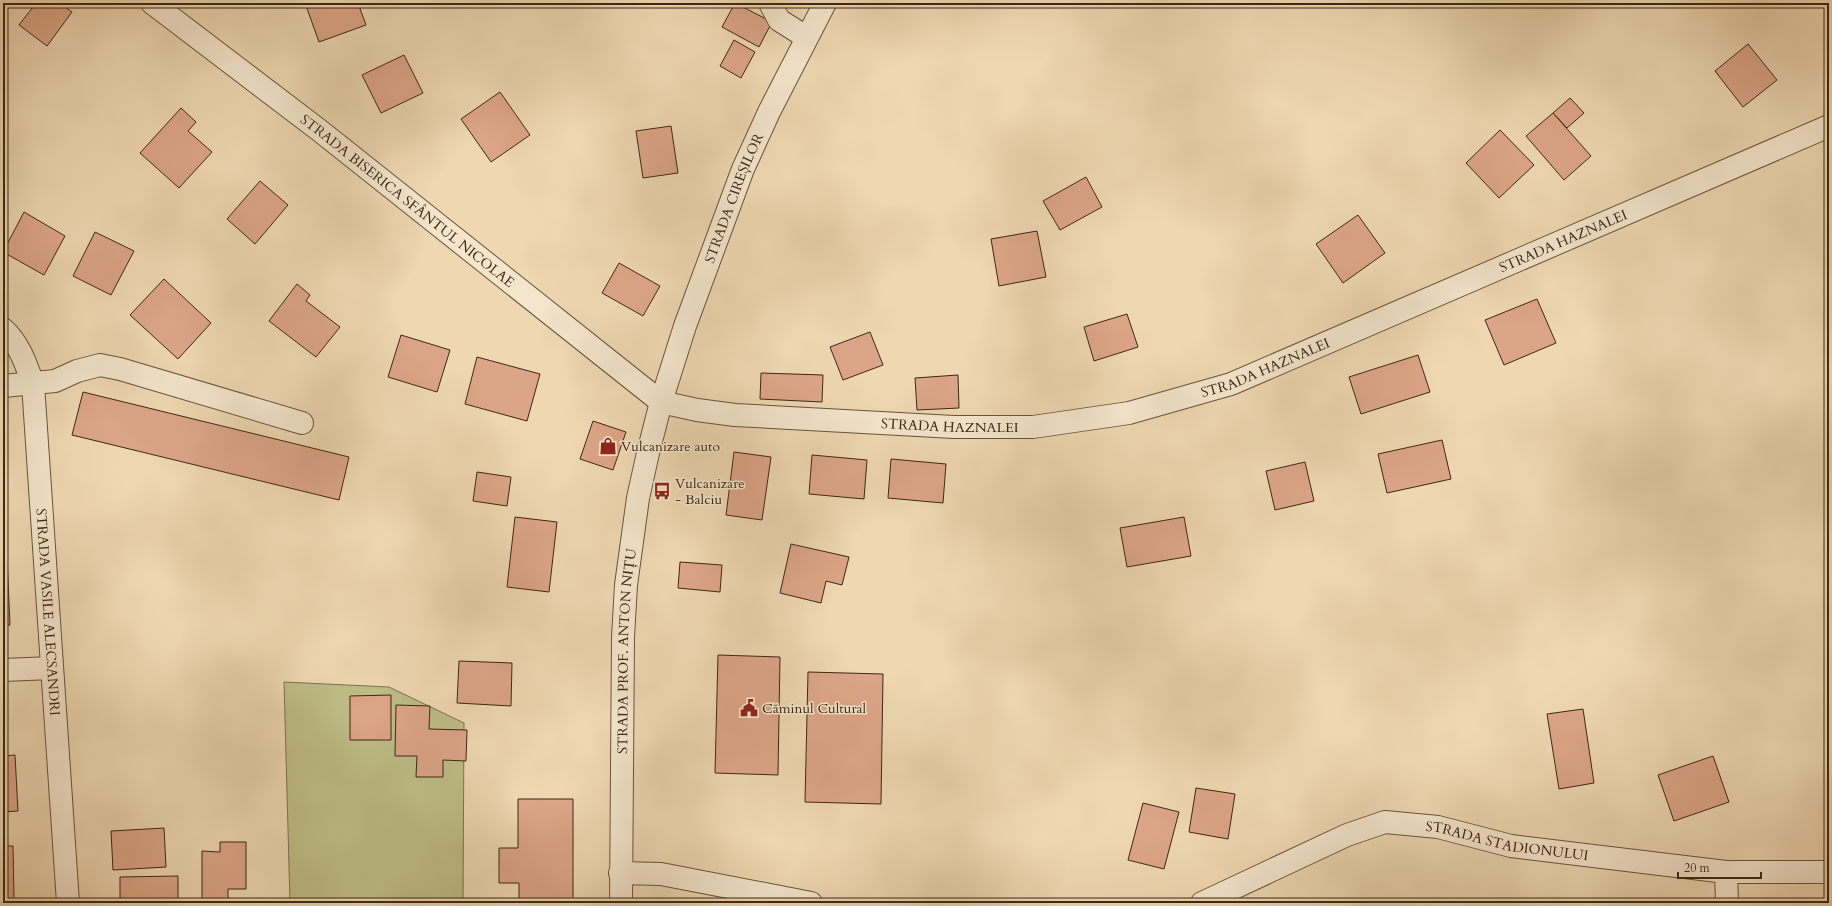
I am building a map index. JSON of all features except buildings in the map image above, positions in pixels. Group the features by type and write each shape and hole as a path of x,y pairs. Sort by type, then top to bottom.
{"street":[{"name":"STRADA BISERICA SFÂNTUL NICOLAE","path":"152,3 319,130 661,402"},
{"path":"770,3 779,20 806,37"},
{"name":"STRADA CIREȘILOR","path":"661,402 691,311 743,169 806,37 825,3"},
{"name":"STRADA HAZNALEI","path":"661,402 735,416 954,427 1033,427 1129,412 1231,384 1829,126"},
{"name":"STRADA VASILE ALECSANDRI","path":"3,329 11,336 24,360 33,384 68,903"},
{"path":"3,386 55,381 77,371 100,365 120,369 302,423"},
{"name":"STRADA PROF. ANTON NIȚU","path":"621,903 622,637 626,586 638,498 661,402"},
{"path":"3,670 52,668"},
{"name":"STRADA STADIONULUI","path":"1202,903 1347,835 1385,822 1438,827 1511,846 1726,872 1829,872"},
{"path":"1726,872 1727,903"},
{"path":"620,874 661,874 811,903"}],"shaded area":[{"path":"284,682 389,687 464,723 463,903 290,903"}],"place":[{"name":"Vulcanizare auto","path":"608,446"},
{"name":"Vulcanizare - Balciu","path":"662,491"},
{"name":"Căminul Cultural","path":"749,708"}]}
